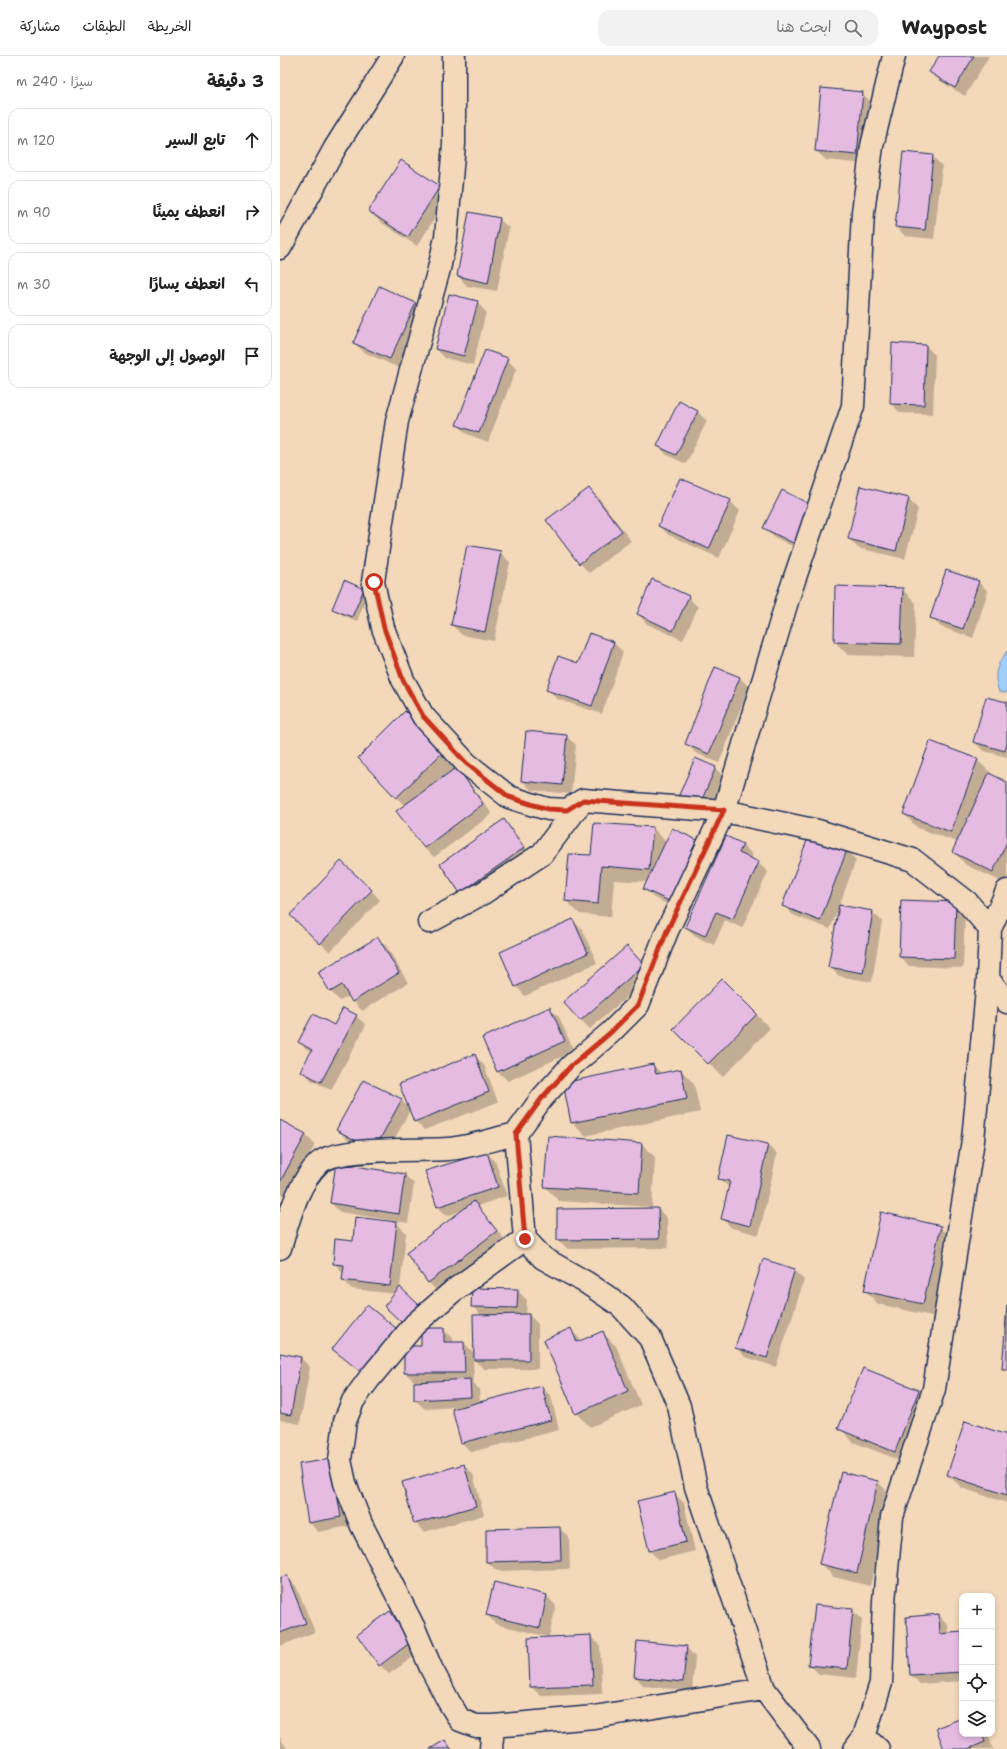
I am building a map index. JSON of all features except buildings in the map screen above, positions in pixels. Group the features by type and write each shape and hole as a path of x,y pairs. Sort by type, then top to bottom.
{"street":[{"path":"280,248 335,148 394,56"},
{"path":"454,56 454,144 446,237 439,269 397,421 374,582 384,628 403,680 423,716 466,763 509,797 548,809 567,810 583,800 724,810 818,831 913,860 967,902 990,929"},
{"path":"808,1749 764,1689 696,1487 679,1406 650,1338 621,1306 587,1283 543,1258 525,1239 516,1134 542,1098 571,1066 610,1033 638,1005 667,931 724,810 788,598 853,406 863,212 872,146 894,56"},
{"path":"429,922 483,893 542,854 583,800"},
{"path":"866,1745 881,1683 884,1601 892,1517 934,1389 973,1140 988,979 990,929 1007,891"},
{"path":"988,979 1007,1002"},
{"path":"280,1248 293,1207 303,1184 320,1162 339,1155 389,1150 448,1149 516,1134"},
{"path":"525,1239 453,1291 415,1324 369,1378 353,1401 345,1421 340,1460 345,1483 361,1524 414,1628 431,1668 449,1702 460,1720 476,1726 493,1726 594,1716 764,1689"},
{"path":"491,1749 493,1726"}],"water":[{"path":"1007,651 1007,692 1005,693 999,692 996,675 1000,661"}],"route":[{"path":"374,582 384,628 403,680 423,716 466,763 509,797 548,809 567,810 583,800 724,810 667,931 638,1005 610,1033 571,1066 542,1098 516,1134 525,1239"}]}
